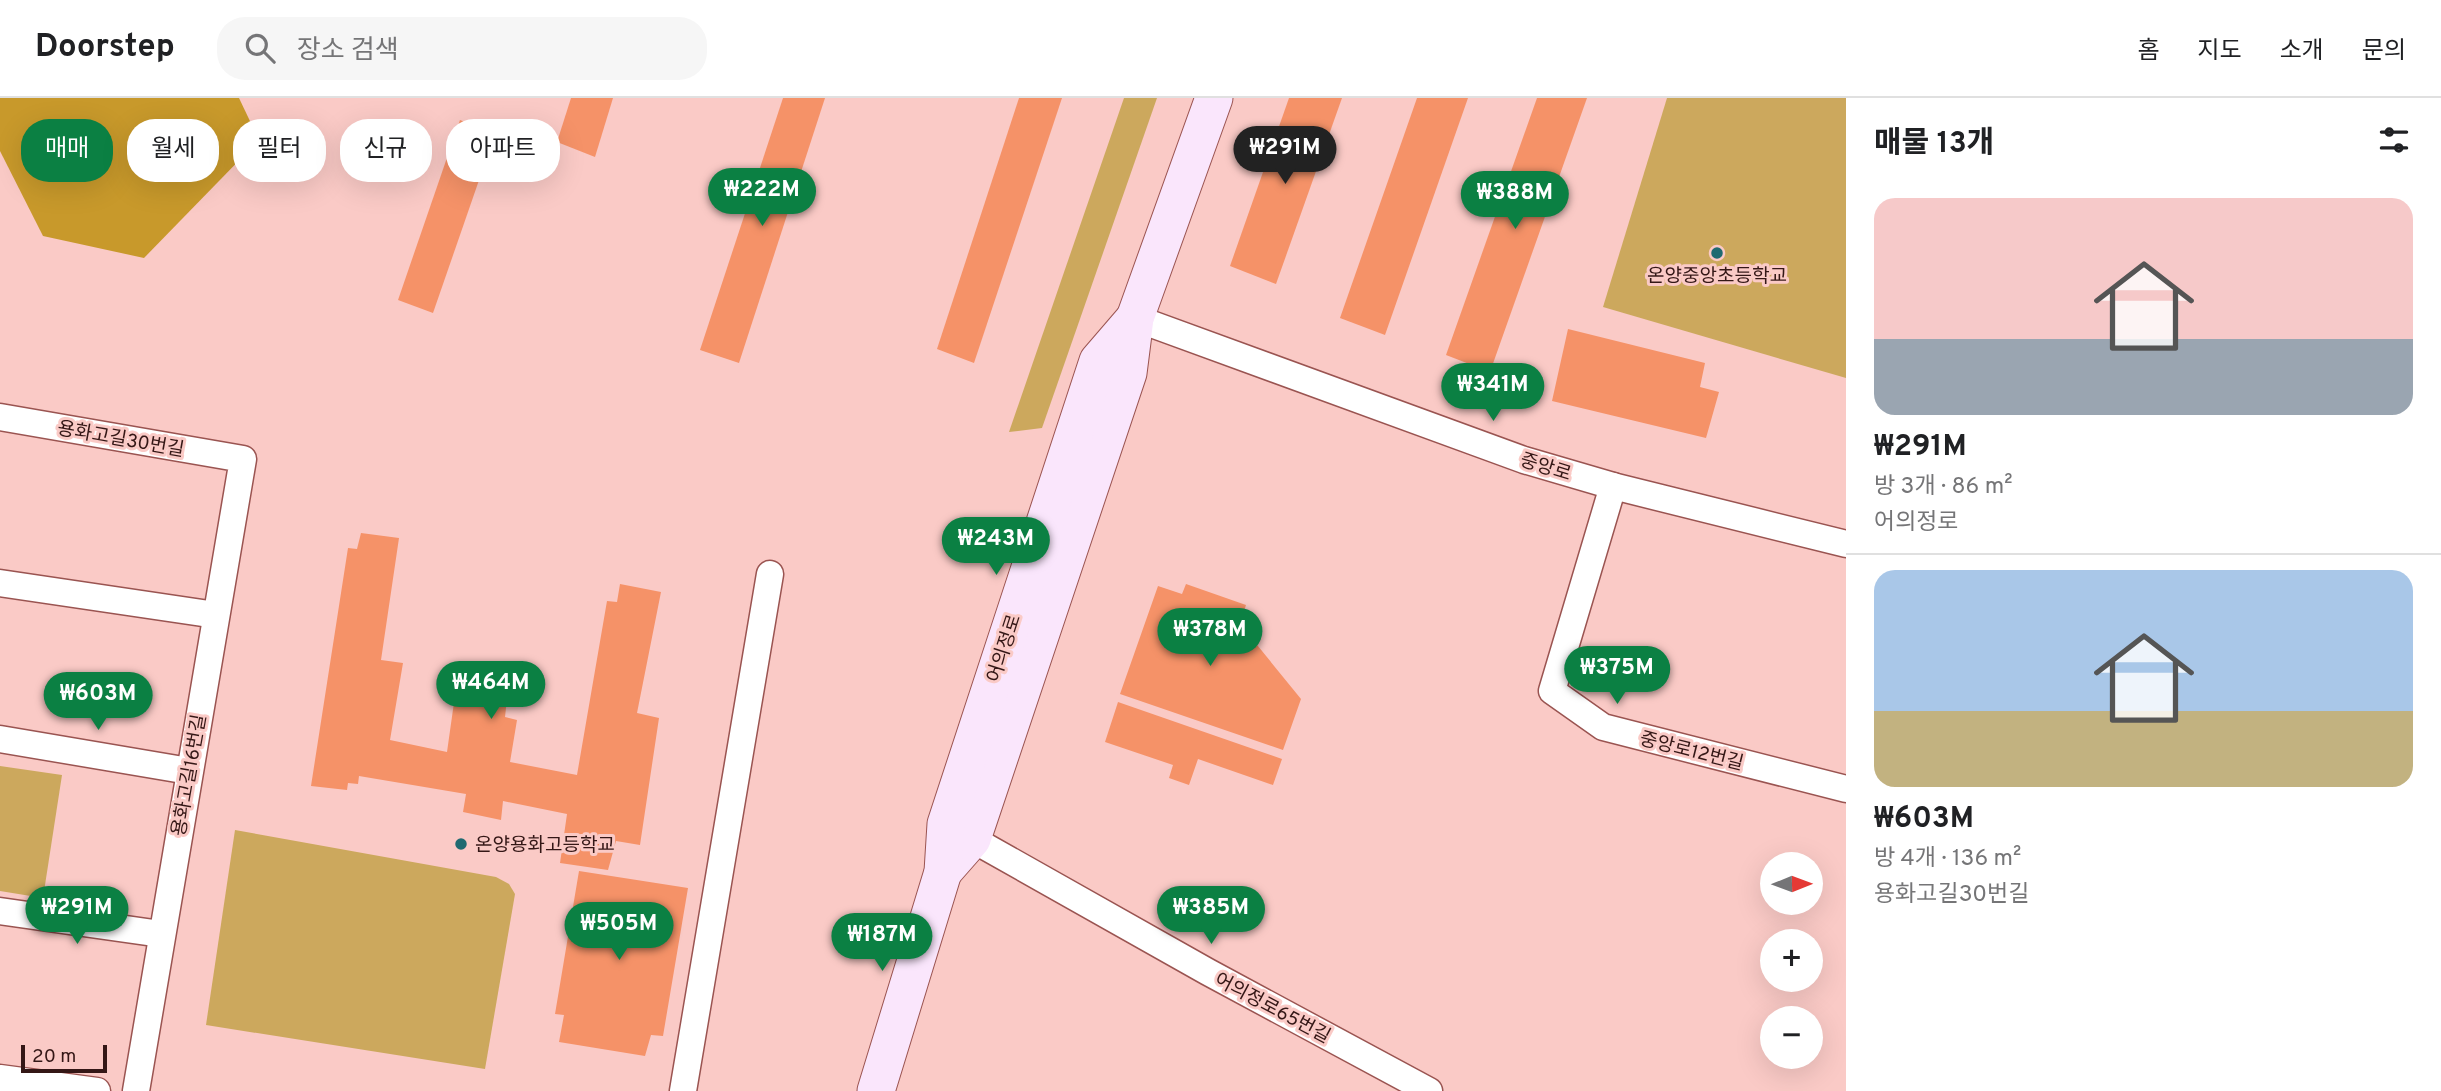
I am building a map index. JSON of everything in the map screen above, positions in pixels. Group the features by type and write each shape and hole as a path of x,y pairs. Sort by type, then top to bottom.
{"main road":[{"name":"어의정로","path":"943,872 972,839 1128,373 1135,318 1214,98"},
{"name":"어의정로","path":"877,1091 943,872 946,824 1098,360 1135,318"}],"street":[{"name":"중앙로","path":"1135,318 1524,460 1614,486 1846,544"},
{"name":"용화고길30번길","path":"0,417 243,459"},
{"name":"용화고길16번길","path":"136,1091 243,459"},
{"name":"중앙로12번길","path":"1614,486 1552,691 1604,727 1846,789"},
{"path":"683,1091 770,574"},
{"path":"0,583 216,615"},
{"path":"0,739 189,771"},
{"name":"어의정로65번길","path":"972,839 1208,972 1429,1091"},
{"path":"0,911 161,934"},
{"path":"0,1078 97,1091"}],"shaded area":[{"path":"0,98 239,98 249,119 233,119 233,167 219,181 219,119 127,119 127,182 218,182 144,258 43,236 0,151"},
{"path":"1124,98 1157,98 1042,428 1009,432"},
{"path":"1667,98 1846,98 1846,378 1603,307"},
{"path":"0,766 62,775 43,898 0,891"},
{"path":"235,830 496,877 509,884 515,894 485,1069 206,1025"}],"building":[{"path":"571,98 613,98 595,157 560,143 560,133"},
{"path":"783,98 825,98 739,363 700,350"},
{"path":"1019,98 1062,98 974,363 937,349"},
{"path":"1289,98 1342,98 1276,284 1230,266"},
{"path":"1417,98 1468,98 1385,335 1340,318"},
{"path":"1537,98 1587,98 1490,372 1446,355"},
{"path":"446,161 446,182 478,182 433,313 398,300"},
{"path":"1568,329 1705,363 1700,387 1719,392 1706,438 1552,401"},
{"path":"361,533 399,538 381,660 403,663 390,740 447,752 459,667 510,671 505,717 517,720 510,762 577,775 607,601 617,602 620,584 661,592 637,713 659,718 640,845 616,841 608,870 560,863 567,814 503,801 501,820 463,812 466,794 359,776 358,784 348,783 347,790 311,786 348,548 357,549"},
{"path":"1186,584 1246,605 1240,624 1301,699 1283,750 1120,694 1158,586 1182,594"},
{"path":"1118,702 1282,759 1273,785 1198,759 1189,785 1169,778 1173,765 1105,742"},
{"path":"579,871 688,888 663,1036 651,1035 645,1056 559,1042 564,1015 555,1014"}],"place":[{"name":"온양중앙초등학교","path":"1717,253"},
{"name":"온양용화고등학교","path":"461,844"}]}
